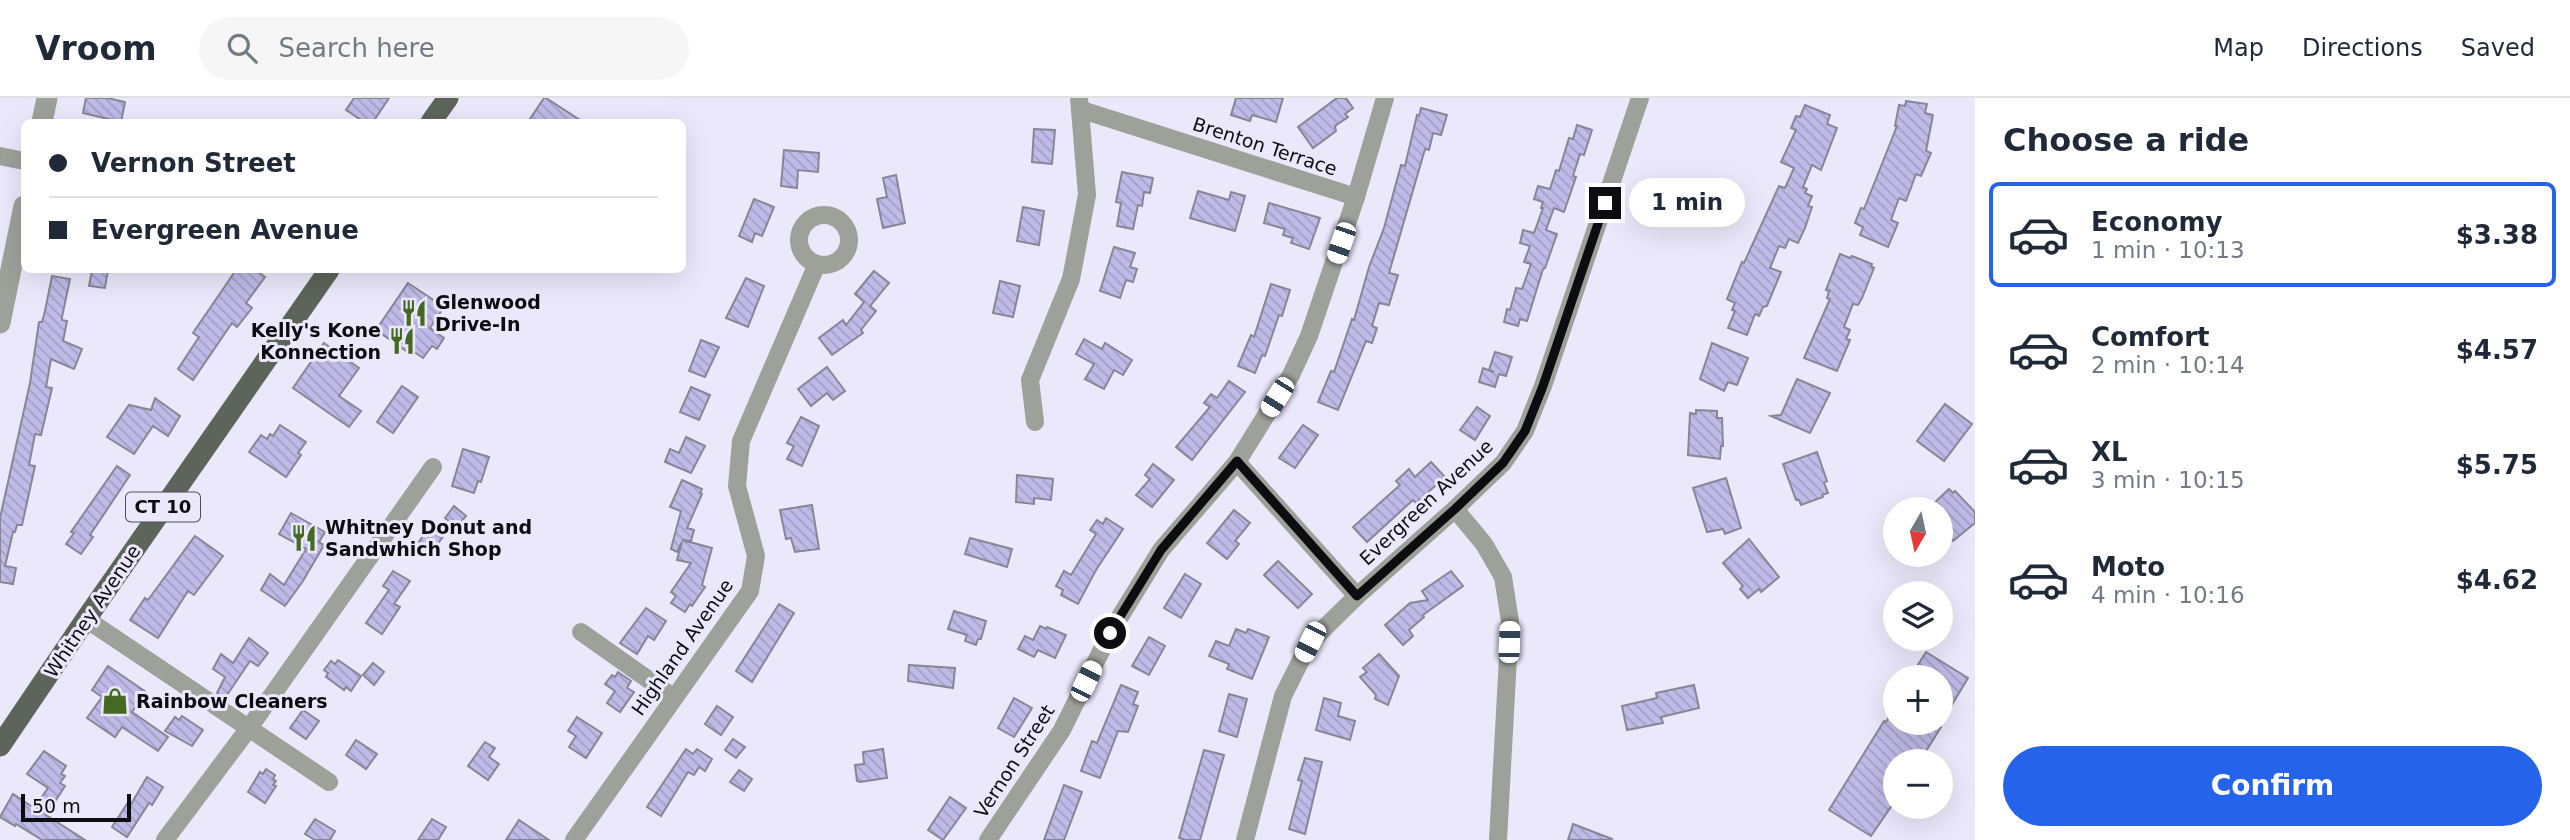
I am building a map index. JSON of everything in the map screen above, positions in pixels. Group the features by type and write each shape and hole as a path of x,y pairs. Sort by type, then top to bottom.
{"main road":[{"path":"433,119 448,98"},
{"name":"Whitney Avenue","path":"0,746 327,273"}],"street":[{"path":"43,119 47,98"},
{"name":"Vernon Street","path":"988,840 1062,730 1110,633 1161,550 1237,461 1291,375 1309,335 1356,197 1385,98"},
{"name":"Evergreen Avenue","path":"1245,840 1283,696 1310,642 1503,463 1525,431 1543,386 1640,98"},
{"path":"1035,422 1030,380 1071,279 1087,195 1080,104"},
{"name":"Brenton Terrace","path":"1080,104 1356,197"},
{"path":"0,156 21,160"},
{"path":"0,323 21,221"},
{"name":"Highland Avenue","path":"574,840 673,696 750,591 756,556 737,486 741,441 817,264"},
{"path":"1237,461 1357,596"},
{"path":"165,840 249,728 433,467"},
{"path":"1455,509 1484,544 1503,577 1510,621 1499,840"},
{"path":"86,619 329,782"},
{"path":"580,632 673,696"}],"building":[{"path":"86,98 107,98 125,102 122,119 83,113"},
{"path":"354,98 389,98 375,119 360,119 346,110"},
{"path":"546,98 578,119 530,119"},
{"path":"1236,98 1283,98 1276,122 1252,115 1250,121 1231,115"},
{"path":"1337,98 1346,98 1353,108 1345,114 1348,117 1335,126 1336,131 1313,148 1298,127"},
{"path":"1906,101 1927,104 1925,113 1933,115 1926,151 1931,153 1921,176 1916,174 1906,201 1899,198 1891,220 1898,223 1888,247 1860,235 1863,227 1855,223 1861,208 1864,209 1897,126 1899,105 1905,106"},
{"path":"1805,105 1830,115 1827,124 1837,128 1821,170 1812,165 1803,187 1807,189 1805,193 1812,196 1808,206 1812,207 1805,228 1798,243 1789,239 1785,248 1779,246 1770,268 1781,272 1767,306 1763,307 1759,316 1755,314 1747,335 1728,328 1735,311 1732,310 1735,303 1727,299 1779,186 1785,188 1794,168 1781,162 1796,130 1791,128 1796,116 1800,117"},
{"path":"1421,108 1447,115 1441,135 1433,133 1429,150 1425,149 1389,273 1398,275 1389,305 1379,303 1372,326 1377,328 1372,343 1366,341 1338,410 1318,402 1331,371 1334,372 1352,319 1354,320 1401,165 1405,166"},
{"path":"1577,125 1592,130 1584,155 1580,154 1573,176 1576,177 1564,212 1554,208 1546,230 1557,234 1527,321 1520,319 1518,326 1504,322 1516,288 1522,289 1531,264 1524,262 1530,246 1520,243 1523,230 1534,233 1543,208 1543,202 1534,199 1538,186 1550,189 1556,170 1559,171 1569,138 1573,139"},
{"path":"1034,129 1055,130 1052,164 1032,162"},
{"path":"784,150 819,153 818,172 798,170 797,188 781,186"},
{"path":"1122,172 1153,178 1150,193 1144,192 1142,206 1138,205 1133,229 1117,226 1121,203 1116,202"},
{"path":"896,175 905,223 883,228 877,199 887,197 883,178"},
{"path":"1198,191 1229,200 1231,192 1245,196 1235,231 1190,218"},
{"path":"754,199 774,207 762,236 755,233 752,242 739,236"},
{"path":"1269,203 1320,218 1309,249 1291,243 1293,238 1283,235 1285,229 1264,223"},
{"path":"1023,207 1044,211 1039,245 1017,241"},
{"path":"1114,247 1135,253 1130,267 1137,269 1133,282 1126,280 1120,298 1100,291"},
{"path":"1840,254 1872,264 1874,268 1862,298 1858,305 1853,304 1844,327 1850,330 1846,339 1850,340 1837,371 1804,358 1830,299 1827,298 1829,291 1826,290"},
{"path":"874,271 889,283 870,306 876,311 861,330 863,333 832,355 819,338 843,320 846,325 864,302 855,294"},
{"path":"91,273 108,273 105,288 89,286"},
{"path":"234,273 259,273 265,277 246,303 252,308 237,327 232,323 193,380 178,369 199,337 193,333"},
{"path":"52,276 70,279 62,317 62,320 67,321 63,341 82,349 74,369 51,359 46,387 52,388 41,435 35,434 29,465 35,466 22,525 17,525 13,532 5,566 16,568 13,584 0,582 0,518 30,383 39,322 42,322"},
{"path":"746,278 764,286 748,327 726,318"},
{"path":"1000,281 1020,286 1013,317 993,313"},
{"name":"Glenwood Drive-In","path":"408,283 444,307 430,328 444,338 437,349 432,346 423,358 414,352 412,355 376,330"},
{"path":"1271,284 1290,290 1282,316 1279,315 1265,356 1262,355 1255,373 1238,366 1251,335 1254,337"},
{"path":"1084,339 1102,349 1105,343 1132,360 1123,375 1114,370 1104,389 1085,379 1094,364 1076,354"},
{"path":"701,340 719,347 705,377 689,371"},
{"path":"324,343 359,368 339,396 361,411 349,427 293,388"},
{"path":"1712,343 1748,358 1737,385 1728,382 1724,391 1700,379"},
{"path":"1495,352 1512,357 1506,376 1499,374 1495,387 1479,382 1483,368 1494,372 1489,370"},
{"path":"827,367 845,391 833,400 827,393 811,406 798,389"},
{"path":"1797,379 1830,393 1810,433 1771,416 1781,415"},
{"path":"1229,381 1245,392 1192,460 1176,447 1210,407 1204,403 1211,394 1217,398"},
{"path":"402,386 418,397 393,433 377,422"},
{"path":"691,387 710,395 699,420 680,412"},
{"path":"155,398 180,416 168,436 153,426 134,454 107,437 129,405 151,410"},
{"path":"1945,404 1972,424 1944,461 1917,441"},
{"path":"1477,407 1490,416 1475,440 1460,430"},
{"path":"1696,410 1717,411 1717,418 1722,418 1723,446 1720,459 1688,455 1690,413 1696,414"},
{"path":"801,417 819,426 802,466 787,459 794,446 787,443"},
{"path":"280,425 306,442 298,453 301,455 286,477 249,452 261,435 267,439 270,434 273,436"},
{"path":"1303,425 1318,435 1295,468 1279,458"},
{"path":"686,437 705,446 691,473 665,462 670,449 679,453"},
{"path":"463,449 489,457 481,482 478,481 474,493 452,486"},
{"path":"1817,452 1827,481 1824,483 1828,493 1801,505 1799,500 1796,500 1783,464"},
{"path":"1431,462 1445,477 1416,503 1413,500 1367,542 1353,527 1400,485 1396,481 1409,469 1415,477"},
{"path":"1153,464 1174,480 1152,507 1136,495 1150,479 1145,475"},
{"path":"117,466 130,475 90,535 93,537 81,554 66,544 74,533 71,532"},
{"path":"1017,475 1053,479 1051,500 1034,498 1034,504 1016,502"},
{"path":"1726,478 1741,528 1725,534 1723,529 1707,532 1693,488"},
{"path":"682,480 702,489 702,494 687,528 694,530 691,541 682,540 712,548 702,585 705,587 685,612 671,603 676,596 671,592 691,563 677,560 682,542 677,552 671,549 681,511 670,507"},
{"path":"1949,489 1953,493 1955,491 1975,514 1975,523 1953,541 1953,497 1941,497"},
{"path":"812,505 819,549 795,552 791,538 786,539 780,510"},
{"path":"454,506 466,516 457,527 445,518"},
{"path":"1234,510 1250,523 1235,541 1239,544 1227,559 1207,543"},
{"path":"291,513 325,532 319,542 324,545 285,606 261,590 270,574 284,585 306,549 279,534"},
{"path":"1106,518 1123,529 1078,604 1061,595 1063,590 1056,586 1064,571 1071,575 1096,534 1090,530 1097,520 1103,524"},
{"path":"431,523 446,532 433,551 419,542"},
{"path":"195,536 223,556 194,595 188,591 158,638 130,620"},
{"path":"970,538 1012,549 1007,567 965,554"},
{"path":"1749,539 1779,577 1761,592 1759,589 1748,598 1740,589 1743,586 1723,563"},
{"path":"1278,561 1312,594 1298,608 1264,575"},
{"path":"393,571 410,581 394,604 400,607 382,634 366,623 389,590 383,586"},
{"path":"1451,571 1463,586 1423,615 1409,630 1413,636 1403,645 1385,625 1410,603 1428,600 1422,591"},
{"path":"1185,574 1201,584 1181,618 1164,608"},
{"path":"779,604 794,613 752,682 736,671"},
{"path":"646,608 666,621 654,640 648,636 637,654 620,643"},
{"path":"954,611 986,621 981,639 978,639 976,645 965,641 967,635 948,629"},
{"path":"1040,626 1066,635 1055,658 1038,650 1034,657 1018,649 1025,636 1033,640"},
{"path":"1236,629 1246,633 1248,629 1269,637 1252,679 1227,669 1229,664 1209,656 1216,641 1229,646"},
{"path":"1149,637 1165,646 1149,675 1132,666"},
{"path":"249,638 268,653 258,666 250,661 225,698 217,693 225,677 213,669 221,654 233,663"},
{"path":"1926,652 1947,665 1918,665"},
{"path":"1379,654 1399,676 1388,705 1375,699 1376,695 1360,677 1367,672 1363,668"},
{"path":"338,660 361,676 351,691 346,687 344,690 326,677 328,673 324,670 331,661 335,664"},
{"path":"373,663 384,672 374,685 363,675"},
{"path":"909,665 955,668 953,688 908,681"},
{"path":"108,666 146,692 132,712 168,737 158,751 122,727 115,737 87,718 102,697 92,690"},
{"path":"1953,669 1968,678 1953,703"},
{"path":"618,672 631,681 627,688 634,692 620,712 607,703 615,691 605,684"},
{"path":"1121,685 1138,692 1133,704 1138,706 1128,732 1118,731 1100,778 1081,771 1092,741 1097,743"},
{"path":"1694,685 1699,708 1661,717 1663,723 1627,730 1622,706 1657,698 1656,693"},
{"path":"1229,694 1247,699 1237,737 1219,731"},
{"path":"1014,698 1032,708 1014,737 998,728"},
{"path":"1324,698 1341,703 1338,716 1355,721 1350,740 1316,730"},
{"path":"717,706 733,717 721,735 705,724"},
{"path":"303,710 319,721 306,739 290,728"},
{"path":"182,716 203,730 192,746 165,731 175,717 179,720"},
{"path":"577,717 602,733 586,758 569,747 576,736 568,731"},
{"path":"1883,723 1883,735 1936,735 1927,749 1883,749 1883,818 1871,836 1829,810"},
{"path":"733,739 745,747 736,758 725,750"},
{"path":"356,740 377,754 366,769 346,755"},
{"path":"485,742 495,748 489,757 499,764 488,780 468,766"},
{"path":"686,749 693,754 697,749 712,759 705,771 699,767 694,775 688,772 661,816 647,807"},
{"path":"883,749 887,778 857,781 855,765 864,764 863,752"},
{"path":"1204,750 1224,755 1200,840 1186,840 1179,838"},
{"path":"44,751 66,766 61,774 65,776 60,783 65,786 46,815 85,840 42,840 0,817 13,794 34,808 48,788 27,774"},
{"path":"1305,758 1322,762 1305,834 1289,829 1302,781 1298,780"},
{"path":"266,769 275,775 273,779 276,781 273,785 276,786 265,803 248,792 260,772 263,774"},
{"path":"739,770 752,779 744,791 730,782"},
{"path":"147,777 163,787 127,837 112,827 127,804 130,806"},
{"path":"1064,785 1082,792 1064,840 1044,840"},
{"path":"950,797 966,808 943,840 928,830"},
{"path":"315,819 335,831 330,840 315,840 305,834"},
{"path":"432,819 446,827 438,840 418,840"},
{"path":"519,820 549,840 506,840"},
{"path":"1573,824 1612,839 1568,840"}],"place":[{"name":"Glenwood Drive-In","path":"414,313"},
{"name":"Kelly's Kone Konnection","path":"402,341"},
{"name":"Whitney Donut and Sandwhich Shop","path":"304,538"},
{"name":"Rainbow Cleaners","path":"115,701"}],"route":[{"path":"1110,633 1161,550 1237,461 1357,596 1503,463 1525,431 1605,203"}]}
